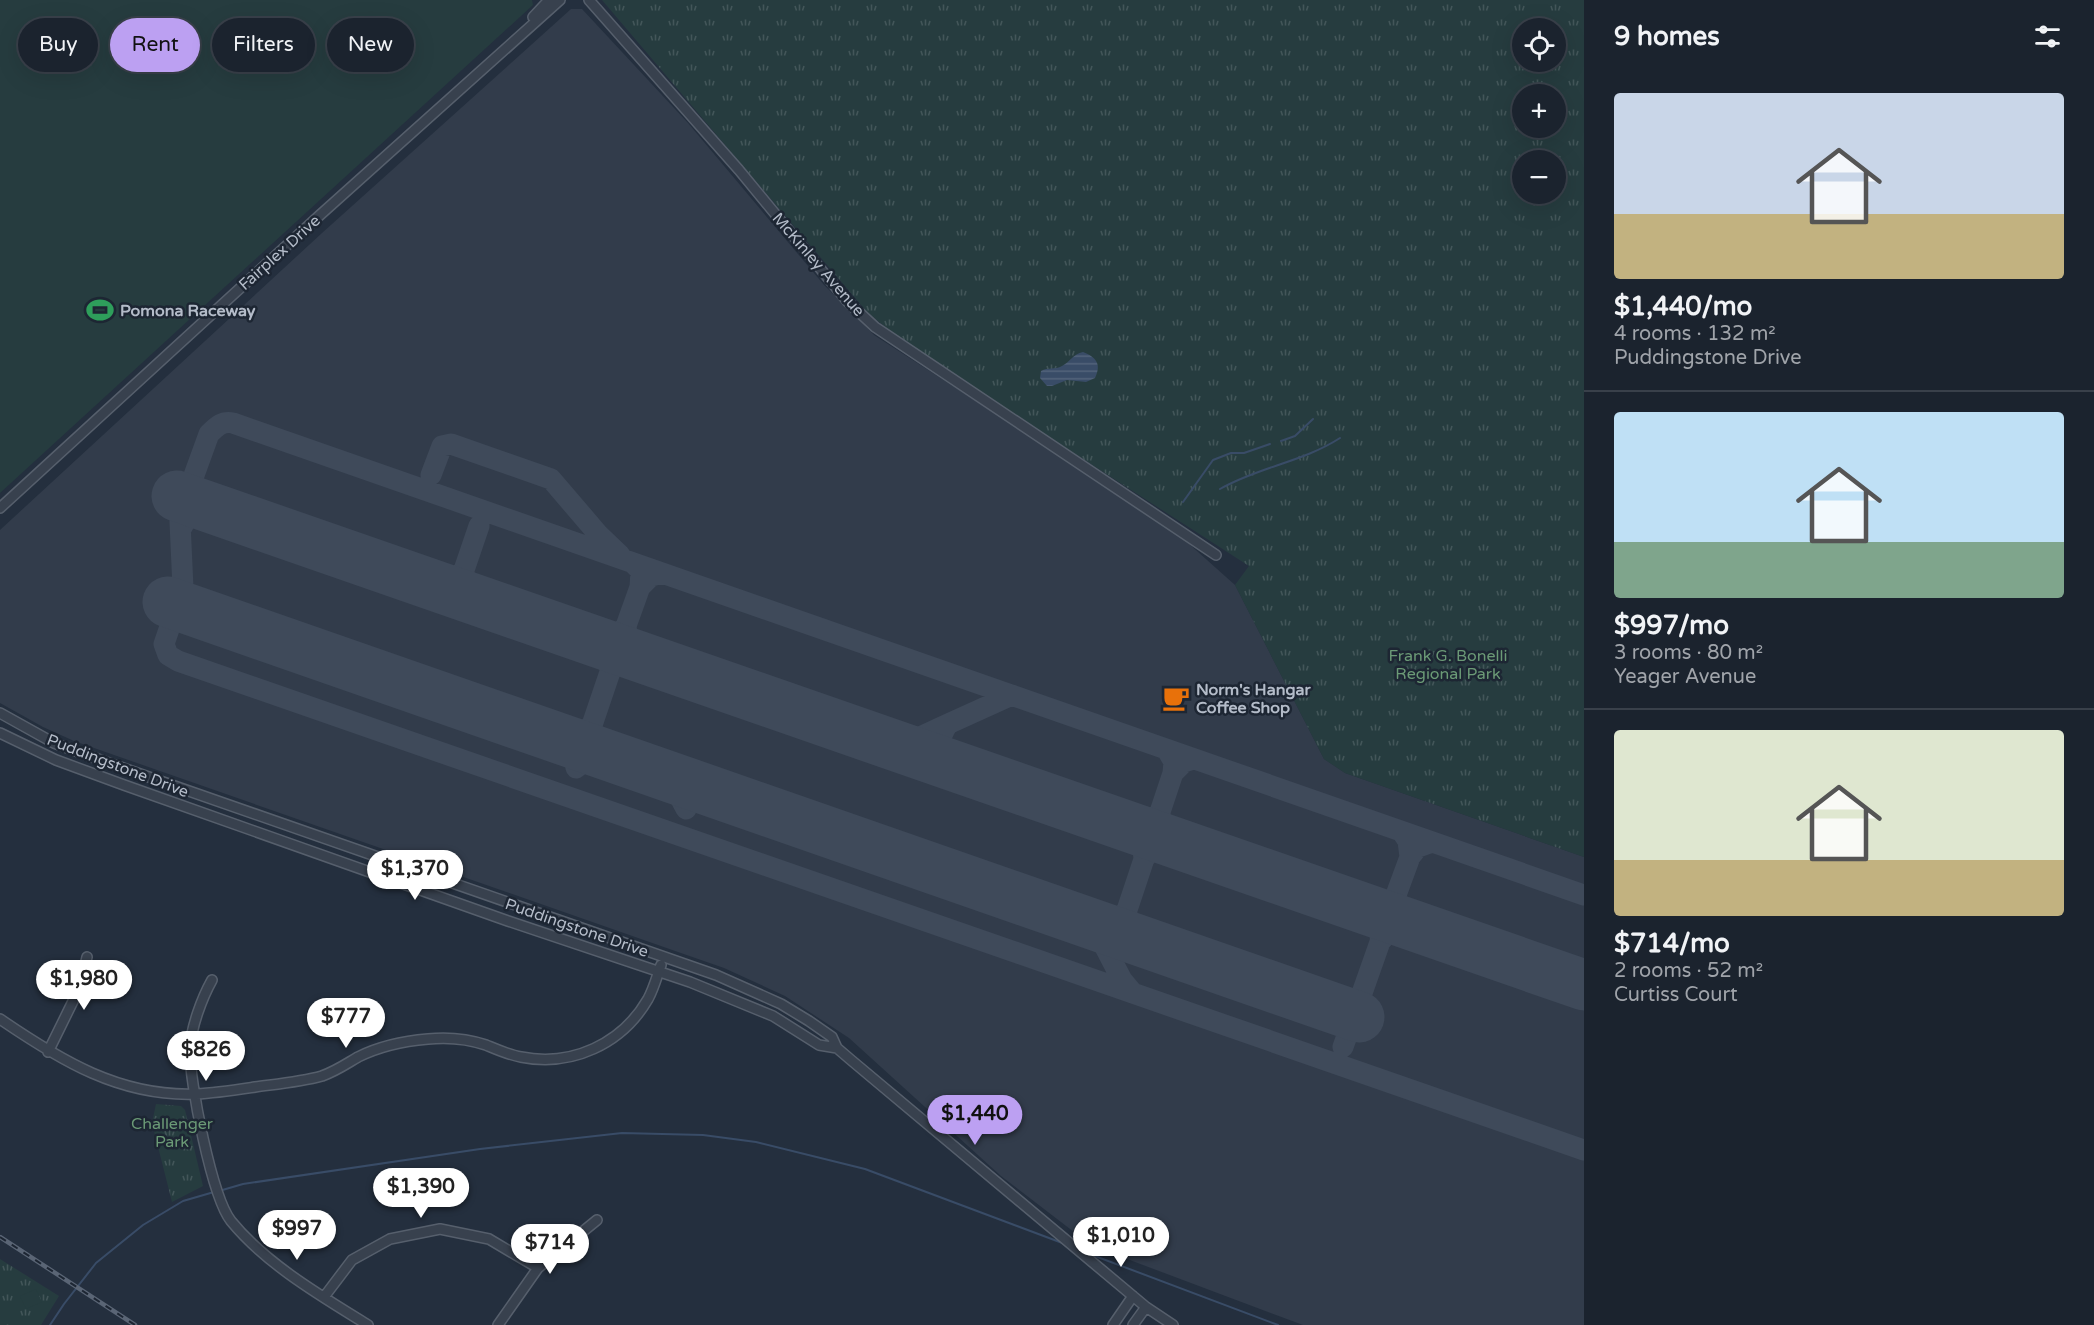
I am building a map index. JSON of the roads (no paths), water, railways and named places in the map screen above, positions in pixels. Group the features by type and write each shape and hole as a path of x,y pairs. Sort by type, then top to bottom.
{"street":[{"path":"515,41 549,0"},
{"name":"Fairplex Drive","path":"0,508 320,214 560,0"},
{"name":"McKinley Avenue","path":"589,0 739,170 861,315 875,327 1216,555"},
{"name":"Puddingstone Drive","path":"0,713 54,743 716,975 780,1004 832,1037 837,1048 1146,1307 1173,1325"},
{"name":"Puddingstone Drive","path":"0,733 56,760 748,1004 773,1016 819,1045 837,1048"},
{"path":"48,1052 80,987 87,957"},
{"path":"0,1019 48,1052 94,1075 125,1085 153,1091 194,1094 237,1090 314,1078 337,1070 376,1049 428,1039 475,1041 520,1057 541,1060 574,1056 595,1050 622,1032 649,998 664,957"},
{"path":"212,980 203,995 190,1047 194,1094 220,1200 229,1219 256,1248 324,1297 368,1325"},
{"path":"498,1325 538,1268 597,1220"},
{"path":"324,1297 352,1260 390,1239 440,1229 489,1239 538,1268"},
{"path":"1113,1325 1133,1296"},
{"path":"1133,1325 1146,1307"}],"water":[{"path":"1083,352 1091,356 1098,365 1095,378 1086,382 1067,380 1047,386 1040,378 1041,371 1059,367"}],"waterway":[{"path":"1281,441 1295,436 1313,419"},
{"path":"1220,489 1250,475 1311,453 1340,438"},
{"path":"1183,502 1213,460 1231,453 1244,453 1270,444"},
{"path":"219,1191 243,1184 480,1149 622,1133 703,1135 756,1142 865,1169 1065,1244"},
{"path":"50,1325 96,1263 143,1225 183,1201 214,1192"},
{"path":"1087,1253 1278,1325"}],"railway":[{"path":"0,1237 135,1325"}],"place":[{"name":"Pomona Raceway","path":"100,310"},
{"name":"Norm's Hangar Coffee Shop","path":"1176,698"}],"park label":[{"name":"Frank G. Bonelli Regional Park","path":"1448,664"},
{"name":"Challenger Park","path":"172,1132"}]}
